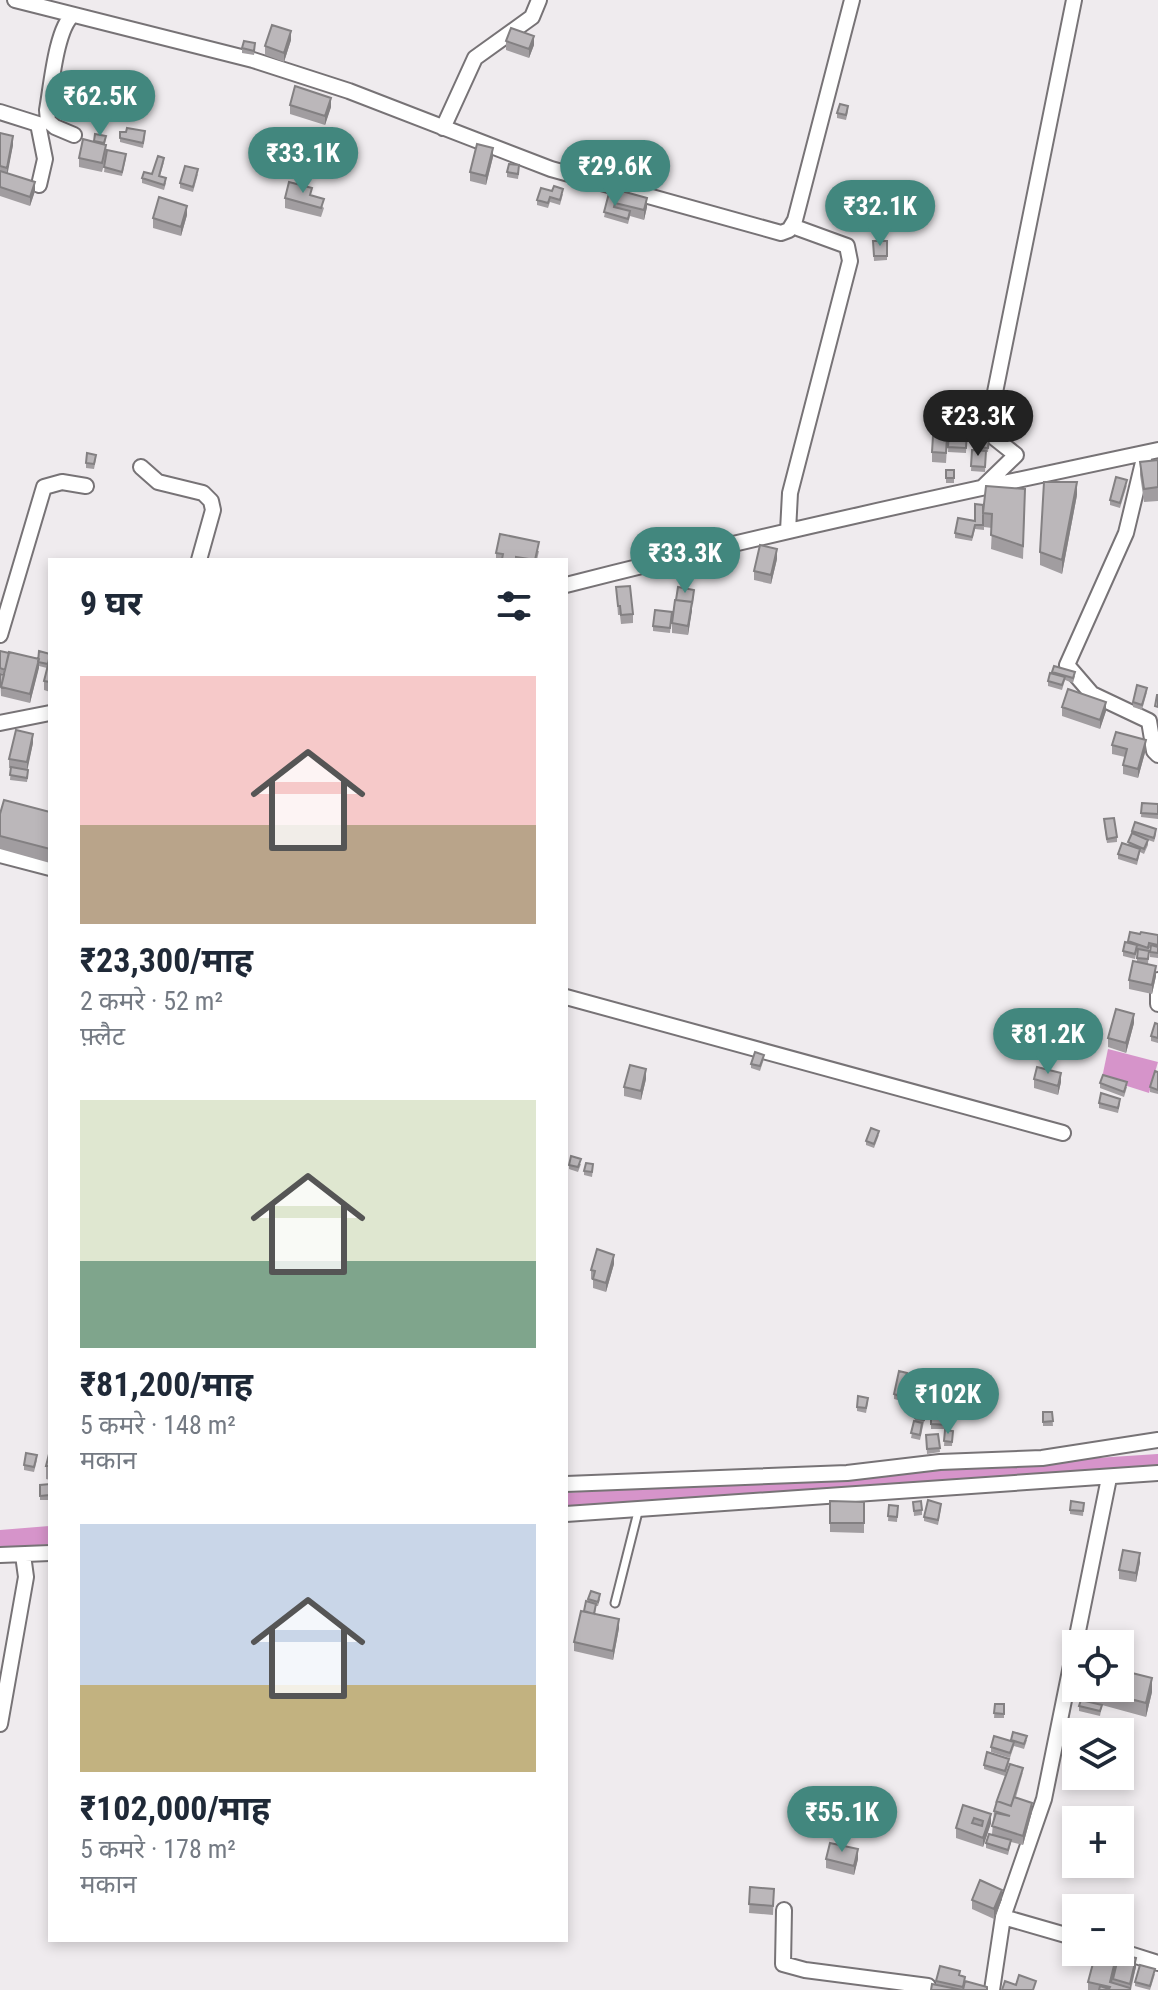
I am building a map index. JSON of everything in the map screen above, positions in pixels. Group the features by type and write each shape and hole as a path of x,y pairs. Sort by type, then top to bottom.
{"street":[{"path":"15,0 253,60 349,91 551,169 775,233 786,232 792,226 852,0"},
{"path":"78,16 83,0"},
{"path":"443,128 475,58 532,17 539,0"},
{"path":"982,487 1016,455 987,432 1074,0"},
{"path":"74,135 48,121 47,110 66,20 78,16"},
{"path":"0,112 38,124 45,159 39,185"},
{"path":"788,531 790,493 850,261 847,246 792,226"},
{"path":"568,585 788,531 1152,452 1126,533 1067,665 1092,694 1149,721 1154,751 1158,755"},
{"path":"141,467 158,482 203,493 211,501 213,510 200,558"},
{"path":"0,635 44,487 62,482 86,486"},
{"path":"0,723 48,713"},
{"path":"0,855 48,867"},
{"path":"1158,980 1158,1004"},
{"path":"568,998 1063,1133"},
{"path":"568,1484 847,1473 940,1462 1042,1458 1158,1440"},
{"path":"568,1514 1158,1473"},
{"path":"992,1990 1003,1917 1044,1799 1109,1478"},
{"path":"0,1555 48,1553"},
{"path":"0,1724 26,1577 23,1555"},
{"path":"784,1910 783,1964 805,1970 928,1986 928,1990"},
{"path":"1003,1917 1062,1934"},
{"path":"1134,1955 1158,1963"}],"lane":[{"path":"615,1603 639,1508"}],"shaded area":[{"path":"1108,1049 1158,1062 1149,1093 1102,1078"}],"building":[{"path":"272,25 291,31 284,53 265,46"},
{"path":"511,28 534,36 529,49 506,41"},
{"path":"244,41 255,43 254,51 242,48"},
{"path":"295,86 331,98 325,116 290,105"},
{"path":"840,104 848,106 846,115 837,113"},
{"path":"127,128 145,131 143,143 120,138 120,132 126,132"},
{"path":"0,133 13,136 7,168 0,166"},
{"path":"95,134 106,136 104,143 94,141"},
{"path":"83,139 106,145 102,163 79,158"},
{"path":"477,144 493,148 486,176 470,172"},
{"path":"107,150 126,154 122,172 104,167"},
{"path":"158,156 164,158 159,176 166,178 164,185 142,178 144,172 152,174"},
{"path":"509,164 519,165 518,174 507,172"},
{"path":"185,166 198,169 193,187 180,183"},
{"path":"0,171 35,182 30,197 0,187"},
{"path":"289,182 312,188 310,195 324,199 321,208 285,198"},
{"path":"554,186 563,189 560,200 550,197 548,203 537,200 541,188 552,191"},
{"path":"618,190 647,198 644,210 615,203"},
{"path":"609,193 617,195 614,207 630,211 628,219 604,212"},
{"path":"159,197 187,206 181,227 153,218"},
{"path":"873,241 887,241 887,256 874,256"},
{"path":"934,420 948,421 946,453 932,452"},
{"path":"949,430 967,431 966,448 948,447"},
{"path":"974,437 989,438 988,448 974,447"},
{"path":"972,450 986,451 985,467 971,466"},
{"path":"87,453 96,455 94,464 86,463"},
{"path":"1158,460 1158,487 1144,489 1140,462"},
{"path":"946,470 954,470 954,478 946,478"},
{"path":"1116,477 1127,480 1120,503 1110,500"},
{"path":"1044,482 1077,482 1062,560 1040,552"},
{"path":"986,486 1025,489 1023,546 991,535 992,514 983,513"},
{"path":"975,504 983,505 983,525 975,525 972,537 955,533 958,518 975,521"},
{"path":"500,534 539,542 535,558 502,558 503,554 496,553"},
{"path":"760,545 777,549 771,575 754,571"},
{"path":"630,586 633,614 621,615 616,587"},
{"path":"678,587 694,590 692,604 676,600"},
{"path":"675,600 692,602 688,626 672,623"},
{"path":"655,610 672,612 670,628 653,626"},
{"path":"0,651 9,653 5,670 0,668"},
{"path":"39,651 48,653 48,664 38,662"},
{"path":"9,652 39,659 30,694 1,687"},
{"path":"1054,666 1075,672 1073,678 1052,672"},
{"path":"1050,673 1065,677 1062,685 1048,681"},
{"path":"1137,685 1147,688 1142,705 1133,702"},
{"path":"1068,689 1106,702 1100,720 1062,707"},
{"path":"16,730 33,734 27,762 9,759"},
{"path":"1116,732 1146,740 1138,769 1123,765 1127,749 1112,745"},
{"path":"11,767 28,770 27,778 10,775"},
{"path":"4,800 48,811 48,848 0,836 0,814"},
{"path":"1142,803 1158,804 1158,814 1141,813"},
{"path":"1114,818 1117,837 1107,839 1104,819"},
{"path":"1135,822 1156,829 1154,838 1132,831"},
{"path":"1132,833 1148,840 1144,849 1128,842"},
{"path":"1122,843 1140,849 1137,860 1118,854"},
{"path":"1130,932 1158,935 1158,945 1149,943 1148,948 1128,941"},
{"path":"1125,942 1137,945 1135,954 1123,951"},
{"path":"1151,945 1158,947 1158,953 1150,952"},
{"path":"1138,949 1149,951 1148,959 1137,958"},
{"path":"1133,961 1156,966 1152,985 1129,980"},
{"path":"1116,1009 1134,1014 1126,1043 1108,1038"},
{"path":"1155,1023 1158,1024 1158,1038 1151,1036"},
{"path":"755,1052 764,1055 760,1066 751,1064"},
{"path":"630,1065 646,1069 641,1091 624,1087"},
{"path":"1037,1067 1061,1073 1058,1086 1034,1079"},
{"path":"1155,1071 1158,1072 1158,1090 1150,1087"},
{"path":"1103,1075 1127,1082 1124,1092 1100,1083"},
{"path":"1101,1093 1120,1099 1118,1108 1099,1103"},
{"path":"871,1128 879,1131 874,1144 866,1141"},
{"path":"571,1156 581,1159 578,1167 569,1165"},
{"path":"586,1163 593,1164 592,1172 584,1171"},
{"path":"597,1249 614,1255 606,1283 593,1279 595,1271 591,1270"},
{"path":"899,1371 907,1373 905,1378 920,1381 917,1392 911,1391 909,1399 894,1394"},
{"path":"858,1396 868,1398 866,1408 857,1407"},
{"path":"918,1401 927,1403 924,1420 915,1418"},
{"path":"931,1412 949,1413 949,1425 931,1424"},
{"path":"1043,1412 1052,1412 1053,1421 1043,1422"},
{"path":"914,1421 922,1423 920,1435 911,1433"},
{"path":"945,1430 953,1431 952,1442 944,1441"},
{"path":"938,1434 940,1448 927,1449 926,1435"},
{"path":"26,1453 37,1455 34,1467 24,1465"},
{"path":"48,1484 48,1495 40,1496 40,1485"},
{"path":"928,1500 941,1504 938,1520 924,1517"},
{"path":"830,1501 864,1502 864,1523 830,1523"},
{"path":"921,1501 922,1510 914,1511 913,1502"},
{"path":"1071,1501 1084,1503 1083,1511 1070,1510"},
{"path":"889,1505 898,1506 897,1517 888,1516"},
{"path":"1123,1550 1140,1553 1136,1573 1119,1570"},
{"path":"591,1591 600,1594 598,1602 588,1599"},
{"path":"586,1601 596,1604 594,1614 584,1611"},
{"path":"581,1611 619,1619 613,1651 574,1642"},
{"path":"1134,1674 1152,1678 1146,1703 1134,1700"},
{"path":"1080,1702 1102,1705 1100,1711 1079,1706"},
{"path":"995,1704 1004,1704 1004,1714 994,1713"},
{"path":"1013,1732 1027,1736 1024,1744 1011,1740"},
{"path":"994,1736 1014,1742 1010,1753 991,1747"},
{"path":"987,1752 1009,1759 1005,1771 984,1765"},
{"path":"1010,1764 1023,1768 1011,1806 996,1803"},
{"path":"1014,1797 1032,1803 1023,1836 992,1826 996,1813 1010,1816 994,1811 997,1801 1011,1806"},
{"path":"963,1805 991,1814 983,1838 956,1828","holes":["974,1818 983,1821 982,1826 972,1823"]},
{"path":"989,1834 1011,1840 1008,1850 986,1843"},
{"path":"830,1843 858,1849 854,1866 826,1859"},
{"path":"980,1880 1002,1890 994,1909 972,1900"},
{"path":"750,1887 774,1889 773,1906 749,1904"},
{"path":"1136,1958 1130,1984 1113,1979 1116,1966 1134,1966"},
{"path":"1140,1965 1155,1969 1150,1986 1135,1982"},
{"path":"940,1966 960,1971 959,1975 965,1977 963,1987 936,1981"},
{"path":"1092,1966 1114,1966 1110,1982 1130,1990 1099,1990 1100,1986 1110,1987 1088,1982"},
{"path":"1019,1975 1036,1981 1033,1990 1002,1990 1005,1981 1016,1985"},
{"path":"965,1981 987,1987 987,1990 963,1990"},
{"path":"932,1984 962,1990 931,1990"}],"waterway":[{"path":"568,1502 1158,1463"},
{"path":"0,1539 48,1535"}]}
